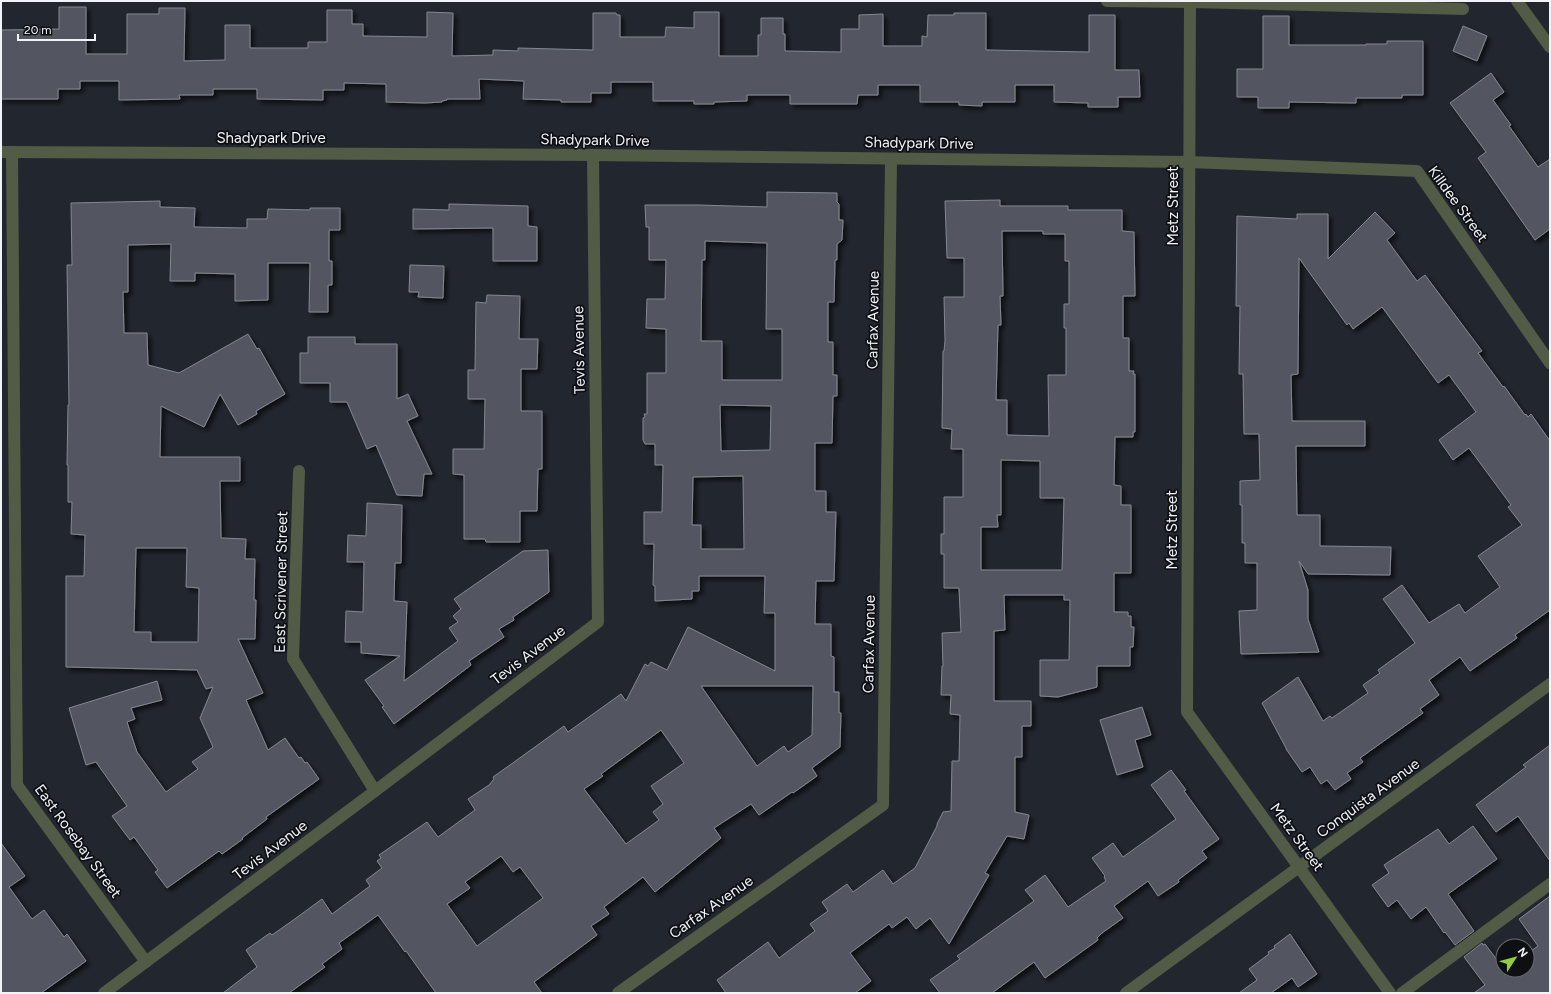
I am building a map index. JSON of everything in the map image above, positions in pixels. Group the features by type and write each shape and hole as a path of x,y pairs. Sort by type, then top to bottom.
{"street":[{"path":"1106,1 1190,1 1464,9"},
{"name":"Metz Street","path":"1190,1 1187,712 1390,993"},
{"path":"1517,1 1550,47"},
{"name":"Shadypark Drive","path":"6,152 592,155 1189,162"},
{"name":"East Rosebay Street","path":"6,152 17,785 146,962"},
{"name":"Tevis Avenue","path":"104,993 375,791 598,622 592,155"},
{"name":"Carfax Avenue","path":"618,993 883,805 891,159"},
{"name":"Killdee Street","path":"1189,162 1417,172 1550,362"},
{"name":"East Scrivener Street","path":"299,471 294,658 375,791"},
{"name":"Conquista Avenue","path":"1126,993 1300,868 1550,684"},
{"path":"1402,993 1550,884"}],"building":[{"path":"59,7 86,7 86,54 127,54 127,14 159,14 159,8 185,8 184,61 225,60 225,25 250,25 250,48 308,48 308,42 327,42 327,10 352,10 352,24 363,24 363,36 427,37 427,12 453,13 452,56 493,55 493,50 518,51 518,48 593,50 593,13 616,13 617,15 620,15 620,37 665,37 666,27 694,28 694,12 719,12 719,56 758,56 758,35 761,35 761,18 783,18 785,51 841,52 841,29 859,29 859,15 883,14 883,46 922,46 922,36 927,37 928,15 954,15 954,13 986,13 986,50 1089,52 1089,15 1115,15 1115,70 1139,70 1140,97 1118,97 1118,107 1088,107 1088,103 1054,102 1054,85 1015,85 1015,102 982,102 982,106 959,105 959,102 920,102 920,85 878,85 878,95 858,95 857,104 790,104 790,95 747,95 747,101 694,104 694,101 653,101 653,82 611,82 611,93 591,93 591,102 561,102 561,100 523,99 524,81 479,79 480,99 447,99 442,102 425,103 386,102 386,84 344,83 344,90 323,90 323,100 257,99 257,89 213,89 213,95 179,95 180,99 119,100 119,81 80,81 80,89 58,89 58,99 1,99 1,30 59,29"},
{"path":"1263,16 1289,16 1289,45 1366,45 1387,44 1387,41 1423,41 1423,95 1402,95 1402,98 1356,98 1356,103 1289,102 1289,108 1258,108 1258,97 1237,97 1237,69 1263,69"},
{"path":"1463,26 1487,36 1477,61 1453,51"},
{"path":"1491,73 1504,92 1493,100 1511,125 1509,126 1538,167 1550,159 1550,229 1535,240 1478,158 1486,152 1450,103"},
{"path":"767,192 837,193 839,220 843,220 842,240 837,244 837,260 835,260 834,302 828,302 828,342 833,342 833,375 837,375 837,396 833,396 832,443 815,443 815,491 826,491 826,512 836,512 834,581 816,581 815,624 831,624 831,656 834,657 834,692 839,692 839,713 841,713 840,747 812,768 817,776 759,815 751,804 714,828 721,838 655,892 643,877 604,907 609,914 591,926 597,935 534,982 542,993 436,993 378,915 339,943 342,949 322,964 325,967 289,993 223,993 257,967 246,950 270,933 272,935 322,899 332,914 370,886 366,880 382,868 377,861 381,858 379,855 427,822 438,837 475,810 468,799 489,785 494,779 493,777 564,726 568,732 621,694 626,701 645,664 648,666 651,662 667,670 688,627 775,671 775,613 764,613 765,576 699,576 699,591 692,591 692,599 655,601 655,586 653,585 654,544 644,544 644,512 662,512 663,465 655,465 655,444 645,444 643,440 643,418 645,417 644,414 647,414 647,373 666,373 666,329 646,328 647,299 665,299 666,260 649,260 649,227 646,227 645,205 767,207","holes":["705,241 767,243 766,329 782,329 782,380 722,380 722,341 701,341 702,260 705,260","720,405 771,406 770,450 721,451","743,476 744,549 701,549 701,525 692,525 693,477","701,686 813,686 812,735 788,752 784,746 757,766","661,730 684,763 651,786 663,804 653,812 659,820 626,844 584,789 603,776 601,774","501,856 513,872 520,867 543,898 477,946 447,904 470,888 465,882"]},
{"path":"1000,200 1000,206 1068,206 1068,210 1122,210 1122,231 1134,232 1135,296 1123,296 1123,338 1129,338 1129,371 1134,371 1133,374 1135,374 1135,432 1133,432 1133,437 1115,437 1114,485 1121,486 1121,505 1131,505 1131,573 1114,573 1114,612 1128,612 1128,616 1131,616 1131,627 1134,627 1133,647 1130,647 1130,666 1097,666 1097,687 1058,697 1040,696 1040,660 1069,660 1070,600 1064,600 1064,595 1004,595 1005,630 994,631 994,701 1031,701 1031,726 1022,726 1022,757 1015,757 1015,812 1029,815 1024,839 1007,836 985,873 989,875 949,944 930,918 916,929 907,917 892,928 889,924 850,953 871,981 855,993 726,993 717,980 768,942 779,958 815,931 810,924 828,911 822,902 847,884 853,892 883,870 893,884 915,868 943,812 951,811 952,761 959,761 960,715 950,714 951,695 941,695 943,666 942,633 961,632 959,588 944,588 944,554 941,554 941,534 944,534 944,497 963,497 963,449 951,449 952,429 942,428 943,351 945,341 944,297 964,297 964,258 947,258 945,201","holes":["1002,231 1043,231 1043,234 1065,234 1065,261 1069,261 1069,304 1064,304 1064,328 1066,328 1066,375 1048,375 1049,436 1007,435 1007,400 996,400 998,325 1001,325 1000,296 1003,296","1001,460 1040,461 1040,498 1064,498 1062,570 981,570 981,527 998,527 997,515 1001,515"]},
{"path":"160,201 160,207 195,208 194,227 247,228 247,219 267,219 268,209 310,210 310,208 340,208 340,230 329,230 329,261 332,261 332,285 328,285 328,312 309,312 310,263 268,263 268,300 235,301 235,274 195,273 195,281 170,281 171,244 128,245 128,292 123,292 124,333 147,333 148,365 179,373 248,334 257,349 259,348 285,394 256,411 257,414 238,425 220,394 204,427 161,406 160,457 240,457 240,481 220,481 221,538 246,539 245,559 255,559 255,639 238,639 263,693 246,700 268,750 285,738 299,758 301,757 305,763 307,762 319,779 266,817 267,819 242,838 243,839 222,854 219,851 167,888 155,872 158,870 134,837 130,840 112,816 127,806 96,762 86,765 69,708 157,681 162,700 131,708 135,719 127,722 137,752 166,792 198,769 192,762 213,747 200,718 213,687 206,689 197,670 66,667 66,576 84,576 85,535 71,534 72,502 68,502 67,465 69,405 67,265 72,265 71,203","holes":["136,548 187,548 186,587 199,588 198,642 151,642 151,632 134,632"]},
{"path":"449,204 528,206 528,226 537,227 537,261 493,261 493,228 413,229 413,209 449,210"},
{"path":"1375,212 1395,233 1387,240 1417,281 1425,275 1482,351 1478,353 1503,387 1504,386 1525,415 1526,414 1528,417 1531,414 1550,441 1550,610 1515,635 1517,638 1470,671 1460,657 1429,680 1439,695 1420,709 1423,713 1360,758 1363,762 1347,773 1351,779 1335,790 1327,780 1321,784 1310,767 1302,772 1286,749 1262,703 1298,677 1323,721 1330,716 1332,718 1368,693 1363,685 1380,673 1378,670 1415,643 1383,599 1402,585 1429,623 1459,604 1465,613 1500,587 1478,556 1522,525 1508,507 1511,505 1469,448 1453,460 1439,440 1476,412 1449,375 1438,383 1382,307 1353,329 1349,323 1347,325 1299,258 1298,374 1291,375 1292,421 1365,421 1365,446 1296,446 1297,515 1320,515 1320,546 1391,547 1390,575 1308,574 1299,561 1308,590 1308,619 1319,652 1241,654 1239,611 1257,610 1257,563 1245,563 1245,543 1242,543 1242,505 1240,505 1240,481 1260,480 1259,434 1244,434 1243,374 1239,374 1240,306 1236,306 1237,216 1297,219 1297,214 1328,214 1328,259"},
{"path":"410,265 444,266 443,298 418,297 419,292 409,292"},
{"path":"487,295 520,296 519,339 538,339 537,369 521,369 521,411 542,411 542,469 538,469 537,511 520,511 520,542 486,542 485,539 464,539 464,475 453,474 453,449 484,449 485,399 468,399 468,370 475,370 476,302 486,303"},
{"path":"308,337 355,337 355,344 397,344 397,399 408,394 418,416 407,421 432,474 424,474 422,496 397,495 376,445 367,449 347,402 330,402 330,383 300,383 300,353 308,353"},
{"path":"367,503 402,505 401,563 395,563 394,601 407,602 404,681 458,641 449,628 458,622 453,616 461,609 454,599 523,551 548,550 549,592 513,617 514,620 499,629 504,637 469,661 471,665 394,724 382,707 384,706 365,680 400,656 361,653 361,642 345,642 346,611 363,612 364,562 347,562 348,535 366,536"},
{"path":"1142,707 1151,735 1135,740 1143,767 1117,775 1100,720"},
{"path":"1550,745 1550,861 1518,816 1496,832 1476,805 1526,767 1523,765"},
{"path":"1171,770 1186,790 1184,791 1219,839 1202,851 1207,858 1178,880 1179,882 1158,896 1148,881 1114,906 1123,918 1102,933 1097,938 1098,940 1045,978 1034,962 992,993 940,993 930,980 960,959 957,956 1034,901 1025,890 1045,875 1068,907 1106,881 1105,876 1092,858 1113,843 1123,857 1176,819 1151,785"},
{"path":"1473,826 1497,859 1448,894 1474,931 1455,945 1445,932 1444,933 1426,907 1411,919 1397,900 1388,907 1372,885 1389,873 1384,865 1438,829 1449,844"},
{"path":"1,843 25,876 9,887 32,919 44,910 64,937 67,934 86,961 41,993 1,993"},
{"path":"1550,896 1550,993 1474,993 1485,985 1464,957 1482,943 1483,945 1485,944 1495,957 1495,978 1535,978 1535,948 1538,946 1535,942 1535,938 1532,938 1519,919"},
{"path":"1290,934 1317,974 1298,987 1292,978 1271,993 1239,993 1257,980 1249,969 1269,954 1268,952 1275,948 1274,946"}]}
